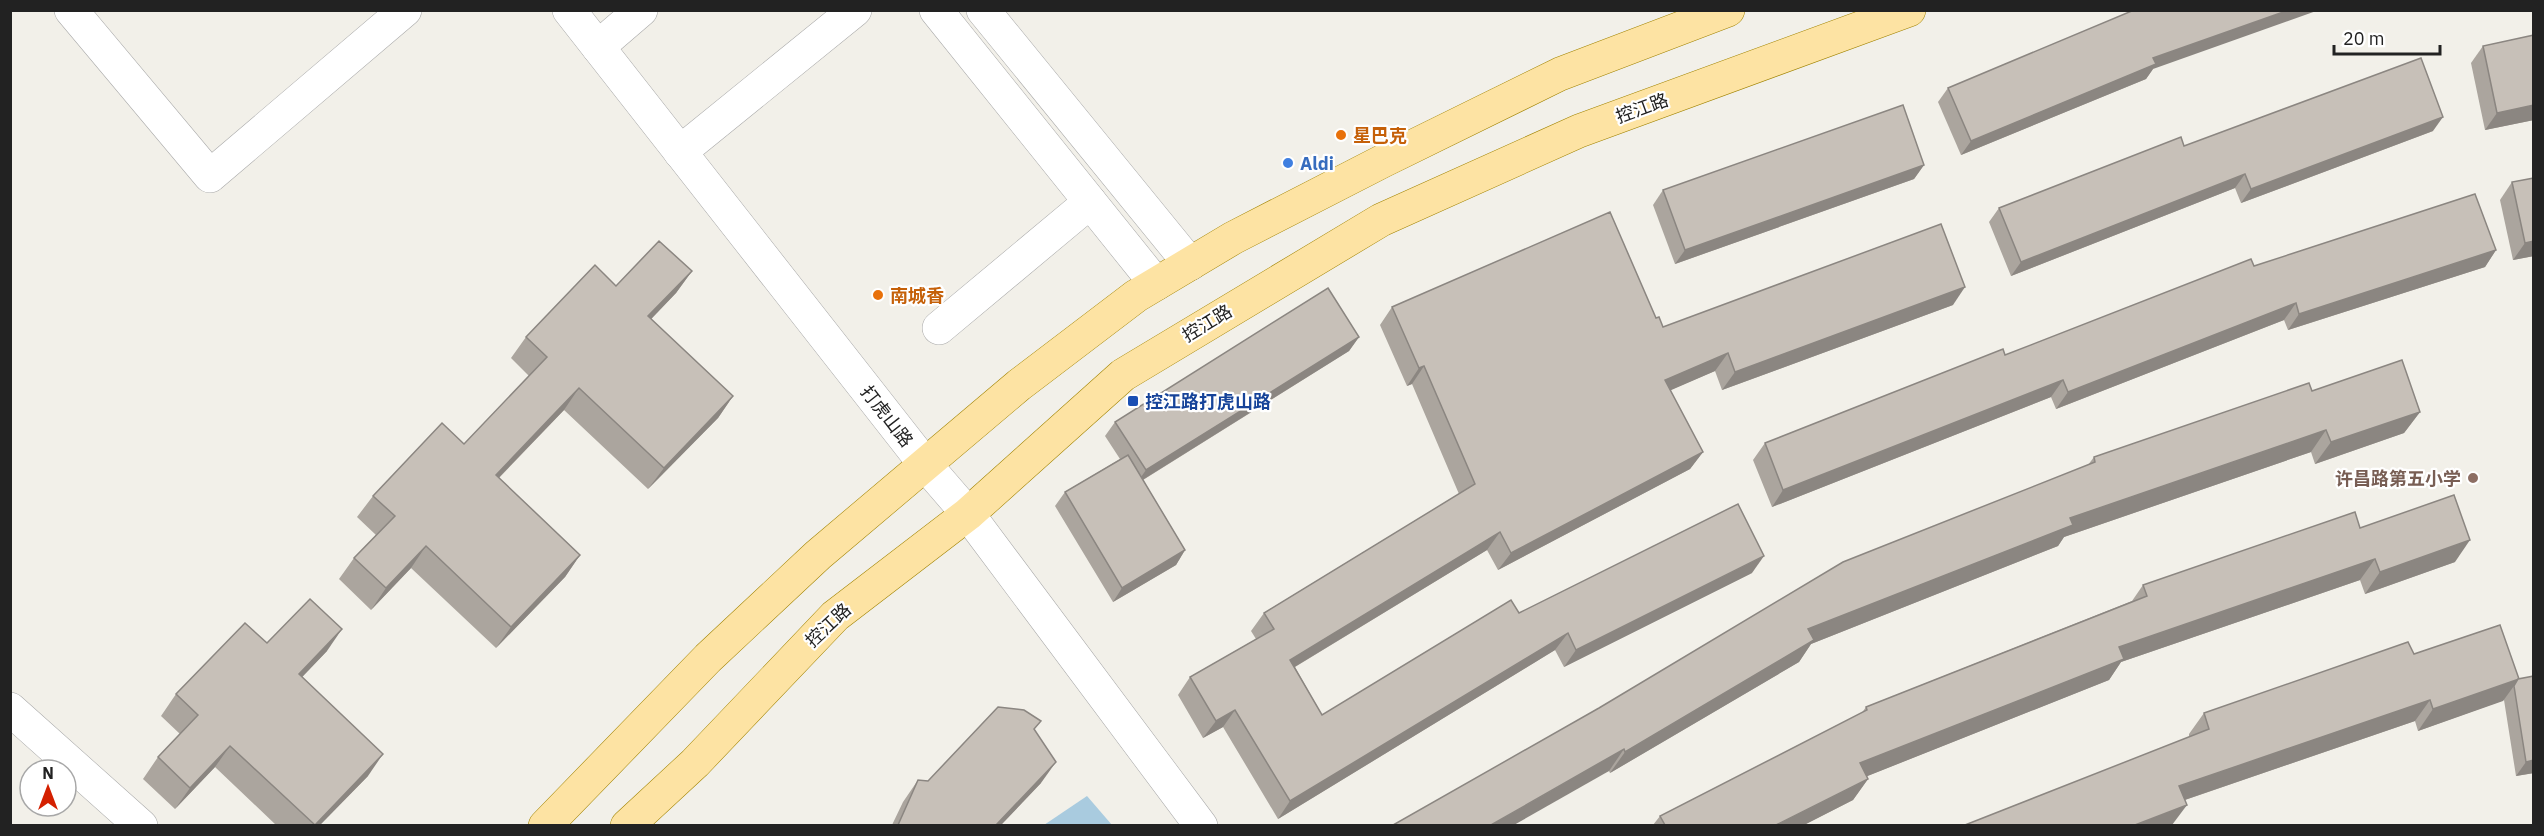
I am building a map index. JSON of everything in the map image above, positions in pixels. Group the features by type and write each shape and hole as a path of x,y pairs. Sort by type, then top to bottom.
{"main road":[{"path":"545,825 708,658 818,555 1019,385 1136,296 1233,238 1560,74 1728,10"},
{"name":"控江路","path":"627,825 695,763 835,616 968,514 1123,375 1381,220 1579,131 1909,10"}],"street":[{"path":"71,10 210,176 405,10"},
{"name":"打虎山路","path":"569,10 924,463 968,514 1201,825"},
{"path":"598,47 641,10"},
{"path":"680,152 855,10"},
{"path":"936,10 1156,284"},
{"path":"993,16 1190,264"},
{"path":"939,328 1090,202"},
{"path":"10,709 141,825"}],"water":[{"path":"1087,796 1112,825 1044,825"}],"building":[{"path":"2134,10 2289,10 2153,58 2156,64 1971,141 1948,88"},
{"path":"2534,35 2534,105 2497,113 2483,46"},
{"path":"2421,58 2443,117 2251,189 2245,174 2021,262 1999,208 2181,137 2184,146"},
{"path":"1903,105 1924,165 1685,250 1663,190"},
{"path":"2534,178 2534,241 2525,243 2512,182"},
{"path":"2475,194 2496,250 2299,314 2296,303 2068,392 2063,380 1783,490 1765,443 2003,349 2005,355 2251,259 2254,266"},
{"path":"1610,212 1656,318 1659,317 1663,327 1941,224 1965,287 1735,372 1728,353 1665,380 1703,452 1511,553 1500,532 1290,660 1322,715 1511,600 1519,613 1738,504 1764,556 1576,650 1568,633 1290,801 1235,710 1216,721 1190,677 1274,629 1264,613 1475,484 1424,366 1419,368 1392,307"},
{"path":"659,241 692,271 648,316 733,396 664,468 579,388 496,475 580,555 511,627 426,546 386,588 354,558 395,516 373,496 442,423 464,444 547,357 526,337 595,265 616,286"},
{"path":"1328,288 1359,337 1146,470 1115,422"},
{"path":"2402,360 2420,412 2331,442 2326,430 2070,518 2073,525 1808,629 1814,640 1625,752 1624,749 1491,825 1393,825 1599,708 1843,562 2095,462 2094,457 2309,383 2312,391"},
{"path":"1128,455 1185,550 1122,588 1065,492"},
{"path":"2454,495 2470,540 2380,572 2375,559 2119,647 2124,659 1860,763 1868,779 1776,825 1665,825 1660,816 1867,710 1866,707 2147,596 2143,585 2355,512 2360,528"},
{"path":"310,599 342,629 299,674 383,754 315,825 230,746 190,788 158,757 198,715 176,694 245,623 267,643"},
{"path":"2500,625 2519,679 2433,709 2430,700 2179,786 2187,805 2135,825 1965,825 2209,729 2204,713 2408,642 2414,654"},
{"path":"2534,676 2534,760 2526,762 2514,686 2518,679"},
{"path":"998,707 1024,710 1041,721 1034,729 1056,762 996,825 898,825 918,780 928,781"}],"place":[{"name":"星巴克","path":"1341,135"},
{"name":"Aldi","path":"1288,163"},
{"name":"南城香","path":"878,295"},
{"name":"控江路打虎山路","path":"1133,401"},
{"name":"许昌路第五小学","path":"2473,478"}]}
